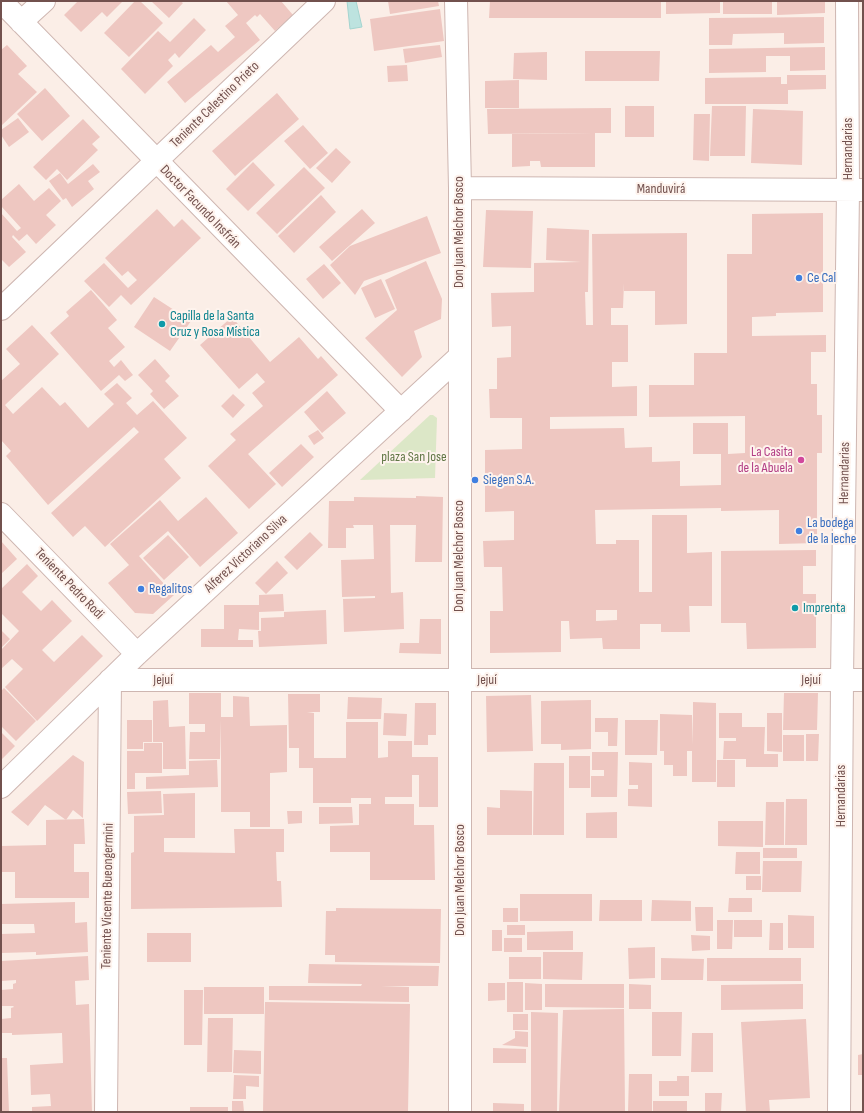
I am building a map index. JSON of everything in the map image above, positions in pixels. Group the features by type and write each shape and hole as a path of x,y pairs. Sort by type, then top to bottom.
{"street":[{"name":"Doctor Facundo Insfrán","path":"1,1 156,162 401,412"},
{"path":"21,22 44,1"},
{"name":"Teniente Celestino Prieto","path":"1,309 324,1"},
{"name":"Don Juan Melchor Bosco","path":"456,1 460,188 460,1112"},
{"name":"Hernandarias","path":"839,1112 852,680 856,190 848,1"},
{"name":"Manduvirá","path":"460,188 856,190"},
{"name":"Alferez Victoriano Silva","path":"1,787 137,654 459,357"},
{"name":"Teniente Pedro Rodi","path":"1,514 137,654"},
{"name":"Jejuí","path":"110,680 852,680"},
{"name":"Teniente Vicente Bueongermini","path":"106,1112 110,680"}],"green space":[{"name":"plaza San Jose","path":"430,415 437,418 435,478 360,480"}],"water":[{"path":"347,1 356,1 362,27 350,29"}],"building":[{"path":"78,1 123,1 107,17 102,12 81,32 64,15"},
{"path":"135,1 140,1 163,23 129,57 104,33"},
{"path":"151,1 180,1 183,3 169,18"},
{"path":"226,1 281,1 293,15 275,31 260,14 257,17 255,15 246,23 260,40 185,103 167,82 211,45 218,52 235,37 225,26 238,15"},
{"path":"388,1 438,1 439,6 390,14"},
{"path":"490,1 661,1 661,18 489,18"},
{"path":"666,1 720,1 720,13 666,14"},
{"path":"723,1 772,1 772,14 723,14"},
{"path":"777,1 825,1 825,13 777,15"},
{"path":"440,9 444,41 374,51 370,19"},
{"path":"824,17 824,43 784,44 784,33 733,34 732,45 709,45 709,18"},
{"path":"194,18 206,30 179,58 175,53 168,60 173,66 145,94 121,69 158,31 170,42"},
{"path":"7,45 27,66 18,74 37,92 1,126 1,50"},
{"path":"440,45 442,57 405,63 403,49"},
{"path":"825,47 825,70 790,71 790,56 766,56 766,72 709,73 709,49"},
{"path":"585,51 660,51 659,81 585,81"},
{"path":"547,52 547,80 513,79 514,53"},
{"path":"407,65 408,81 388,82 387,66"},
{"path":"787,75 826,75 826,89 788,90 788,104 705,104 705,78 781,77 781,84 787,84"},
{"path":"519,80 519,108 485,108 485,81"},
{"path":"45,88 70,116 42,141 17,114"},
{"path":"277,93 299,119 235,176 212,151"},
{"path":"625,106 654,106 654,137 625,137"},
{"path":"712,106 746,106 745,156 710,156"},
{"path":"611,108 611,133 595,133 595,167 541,167 540,161 530,161 530,166 512,167 512,134 593,133 488,134 487,109"},
{"path":"753,109 803,111 802,165 751,163"},
{"path":"694,114 710,114 709,161 693,160"},
{"path":"18,118 29,132 9,147 1,135 1,130"},
{"path":"83,119 100,137 92,144 98,150 67,180 57,169 46,180 33,167"},
{"path":"303,125 328,153 310,169 284,141"},
{"path":"336,148 351,162 332,183 316,168"},
{"path":"253,162 275,185 248,211 226,189"},
{"path":"93,164 100,172 88,181 94,189 72,207 66,198 63,200 49,181 60,173 68,184"},
{"path":"304,167 325,188 277,234 256,213"},
{"path":"19,184 34,201 49,188 61,201 46,215 56,225 36,244 27,234 19,241 13,235 12,237 26,252 9,267 1,259 1,213 17,231 21,228 1,206 1,200"},
{"path":"321,195 336,212 294,253 278,236"},
{"path":"157,209 174,227 182,219 201,238 131,305 121,295 109,307 84,281 104,263 128,288 137,280 128,271 122,276 105,258"},
{"path":"362,209 375,223 332,261 319,247"},
{"path":"486,210 533,211 531,268 483,267"},
{"path":"823,213 823,312 776,313 776,316 752,317 752,336 826,335 826,352 811,352 811,384 817,384 817,415 822,415 822,453 817,453 817,543 779,544 779,510 721,511 721,508 595,510 596,544 616,544 616,540 639,540 639,592 652,592 652,515 687,515 687,553 712,552 712,606 689,606 690,632 661,632 661,624 640,624 640,649 603,649 602,638 570,639 569,621 561,621 561,652 490,653 490,611 503,611 502,567 484,567 483,541 514,540 514,511 485,512 485,450 522,449 522,418 490,418 489,389 497,389 497,358 511,357 511,326 492,327 491,293 534,292 534,263 581,262 546,260 547,228 589,230 588,292 585,292 586,325 593,325 592,234 687,233 687,324 655,325 655,291 624,291 624,283 623,308 611,308 611,325 628,325 628,362 612,362 612,387 637,386 637,416 550,417 550,429 624,428 625,448 652,447 652,462 680,461 680,486 721,485 721,454 693,454 693,423 728,423 728,454 745,453 745,416 649,417 649,385 694,385 694,353 727,353 727,254 752,254 752,214","holes":["596,610 617,610 617,620 596,621"]},
{"path":"427,216 441,253 364,281 355,295 330,265 350,246"},
{"path":"426,261 442,299 441,319 414,331 422,357 402,377 365,338 397,310 385,280"},
{"path":"324,264 341,283 323,299 306,279"},
{"path":"381,279 395,309 375,318 361,288"},
{"path":"91,290 117,320 108,328 125,347 109,361 114,367 121,360 133,375 125,381 119,375 101,391 50,333 69,316 66,312"},
{"name":"Capilla de la Santa Cruz y Rosa Mística","path":"154,297 191,321 170,351 134,327"},
{"path":"232,317 270,362 299,337 318,359 321,356 338,375 248,454 276,484 249,509 208,466 236,440 230,434 263,406 252,393 265,382 257,373 239,389 200,345"},
{"path":"32,325 59,354 5,405 13,414 42,387 60,406 65,402 88,428 114,404 104,394 117,383 132,398 126,403 137,415 153,401 187,438 164,459 181,478 105,547 85,526 73,537 51,513 139,432 134,427 48,505 6,456 11,451 1,440 1,381 20,364 6,349"},
{"path":"155,359 170,376 165,381 179,396 164,409 150,394 153,391 138,375"},
{"path":"327,391 346,413 322,433 304,412"},
{"path":"233,394 245,405 233,418 221,406"},
{"path":"318,430 324,438 314,445 308,436"},
{"path":"301,444 314,457 282,487 269,473"},
{"path":"416,496 443,497 442,562 415,562 416,525 390,525 391,593 403,592 404,629 344,632 343,599 375,598 375,596 342,597 341,560 374,559 373,525 353,525 354,528 346,528 346,548 328,548 329,501 354,501 354,497 416,498"},
{"path":"206,497 238,533 200,567 168,531 139,556 174,595 153,614 135,613 108,583 129,565 110,544 160,500 178,521"},
{"path":"310,532 323,545 297,570 284,557"},
{"path":"168,535 189,557 164,580 143,558"},
{"path":"1,541 17,559 1,574"},
{"path":"816,550 816,566 803,566 803,594 816,594 816,648 747,649 746,623 721,623 721,551"},
{"path":"277,561 288,573 266,594 255,583"},
{"path":"27,564 38,576 22,592 41,611 52,600 72,621 42,650 54,662 82,635 103,656 37,721 5,687 23,669 12,659 1,669 1,650 19,631 1,613 1,589"},
{"path":"283,594 284,611 259,612 259,630 239,629 238,640 253,640 253,647 201,647 201,629 224,629 224,605 259,605 259,595"},
{"path":"326,610 327,644 259,647 258,631 261,631 261,618 284,617 284,612"},
{"path":"420,619 441,619 441,654 399,653 400,643 419,643"},
{"path":"1,630 10,639 1,648"},
{"path":"4,688 36,721 16,741 1,726 1,691"},
{"path":"189,693 221,693 221,717 233,717 233,696 249,697 250,726 287,725 287,772 270,773 270,827 250,827 250,812 221,812 221,720 220,759 189,759 190,732 205,732 205,724 189,724"},
{"path":"784,693 818,693 817,730 783,730"},
{"path":"288,694 320,694 320,712 307,712 314,713 314,758 346,758 346,722 378,722 378,758 388,757 388,741 412,741 412,757 438,757 438,807 419,807 419,775 412,775 412,797 385,797 385,804 414,804 414,825 434,825 435,880 370,880 370,852 330,852 330,826 359,825 359,804 371,804 371,798 351,798 351,803 313,803 313,768 299,768 299,748 289,748"},
{"path":"531,695 533,751 487,752 486,696"},
{"path":"348,697 382,698 381,719 347,719"},
{"path":"168,700 169,727 185,726 186,769 163,769 163,742 153,742 153,701"},
{"path":"591,700 591,749 561,750 561,744 541,744 541,701"},
{"path":"693,702 716,703 716,782 692,782 692,751 687,751 687,776 673,776 673,765 664,765 664,751 660,751 660,714 692,715 693,745"},
{"path":"415,703 436,703 436,735 428,735 428,745 414,745"},
{"path":"384,713 407,714 406,736 383,735"},
{"path":"719,713 742,713 742,727 765,727 764,754 778,754 778,767 746,767 746,759 723,759 724,741 736,741 736,738 719,738"},
{"path":"767,713 782,713 782,752 767,751"},
{"path":"595,718 618,718 617,746 608,746 608,732 595,732"},
{"path":"127,720 152,720 152,742 143,742 143,749 127,749"},
{"path":"625,720 658,720 657,755 625,755"},
{"path":"1,732 15,746 1,760"},
{"path":"806,734 819,734 818,761 806,761"},
{"path":"783,735 804,735 804,761 783,761"},
{"path":"144,743 162,743 162,773 135,773 135,789 127,789 127,751 144,751"},
{"path":"592,752 618,752 617,797 591,797 591,776 604,776 604,770 592,770"},
{"path":"73,755 84,762 83,818 73,810 66,820 45,805 28,826 11,812"},
{"path":"569,756 590,756 590,788 569,788"},
{"path":"217,760 218,787 146,789 146,777 189,775 189,761"},
{"path":"717,760 735,760 735,787 717,787"},
{"path":"629,762 652,763 652,807 628,806 628,789 638,789 638,785 629,785"},
{"path":"534,763 564,763 564,835 533,835"},
{"path":"500,790 532,791 532,835 487,835 487,807 500,808"},
{"path":"161,791 162,813 128,814 127,792"},
{"path":"195,793 195,838 164,838 164,852 235,853 234,829 284,829 284,852 276,852 277,881 281,881 282,907 131,909 131,853 134,852 134,816 164,815 163,794"},
{"path":"786,799 807,799 807,845 785,845"},
{"path":"766,802 784,802 784,845 765,845"},
{"path":"319,807 352,807 353,823 319,824"},
{"path":"287,811 302,811 302,823 288,824"},
{"path":"617,812 617,838 586,838 586,813"},
{"path":"84,819 85,844 74,844 74,872 89,872 89,898 15,898 15,872 1,872 1,846 46,845 46,820"},
{"path":"718,821 763,821 763,847 718,846"},
{"path":"763,848 797,848 797,858 763,858"},
{"path":"736,852 760,852 760,874 735,874"},
{"path":"763,861 802,861 801,892 762,892"},
{"path":"746,876 761,876 761,890 746,890"},
{"path":"520,894 592,894 592,921 520,921"},
{"path":"729,898 752,898 752,912 728,912"},
{"path":"600,900 642,900 642,921 599,921"},
{"path":"652,900 691,901 691,921 651,921"},
{"path":"75,902 75,923 87,922 88,952 36,955 36,952 1,953 1,934 35,933 34,924 1,924 1,904"},
{"path":"695,907 713,907 713,931 696,931"},
{"path":"336,908 441,909 440,963 335,962 335,955 325,955 326,911 336,911"},
{"path":"503,908 518,908 518,922 503,922"},
{"path":"788,915 814,916 814,948 788,948"},
{"path":"717,920 733,920 732,949 717,949"},
{"path":"734,920 762,920 762,937 734,937"},
{"path":"770,923 783,923 783,950 769,950"},
{"path":"507,925 525,925 525,935 507,935"},
{"path":"492,930 502,930 502,951 492,951"},
{"path":"573,931 573,950 527,950 527,932"},
{"path":"147,933 191,933 191,962 147,962"},
{"path":"691,935 710,936 710,950 692,951"},
{"path":"504,938 522,938 522,952 504,952"},
{"path":"655,947 655,978 629,979 628,948"},
{"path":"543,952 583,952 582,980 543,979"},
{"path":"88,956 89,980 75,981 76,1005 89,1004 92,1112 32,1112 32,1107 51,1106 50,1094 31,1095 30,1065 63,1063 62,1033 12,1035 12,1033 1,1033 1,1019 11,1018 11,1008 14,1007 1,1006 1,990 13,989 13,984 16,983 16,980 1,981 1,961"},
{"path":"509,957 541,957 541,979 509,979"},
{"path":"661,958 704,959 703,980 661,980"},
{"path":"707,958 801,958 801,981 707,981"},
{"path":"309,964 439,966 438,986 381,986 409,987 409,1002 269,1000 269,986 361,986 362,984 308,983"},
{"path":"507,982 523,982 523,1012 507,1012"},
{"path":"488,983 505,983 505,1000 488,1001"},
{"path":"525,983 542,984 542,1010 525,1010"},
{"path":"545,984 624,984 624,1008 545,1007"},
{"path":"629,984 651,985 651,1009 629,1009"},
{"path":"803,984 803,1009 721,1010 721,985"},
{"path":"204,987 264,987 264,1014 204,1014"},
{"path":"184,990 203,990 202,1045 184,1045"},
{"path":"265,1002 410,1004 408,1112 263,1112"},
{"path":"624,1009 625,1112 559,1112 563,1010"},
{"path":"531,1012 558,1013 557,1112 531,1112"},
{"path":"652,1012 682,1012 681,1056 652,1056"},
{"path":"513,1014 528,1014 528,1030 513,1030"},
{"path":"208,1018 233,1018 232,1072 207,1072"},
{"path":"806,1019 810,1098 769,1100 770,1112 746,1112 741,1022"},
{"path":"515,1031 528,1032 528,1047 502,1045 515,1038"},
{"path":"692,1033 713,1033 713,1072 691,1072"},
{"path":"493,1048 526,1049 526,1063 493,1063"},
{"path":"234,1050 261,1051 261,1074 233,1073"},
{"path":"863,1054 863,1075 858,1075 858,1055"},
{"path":"1,1058 7,1058 9,1112 1,1112"},
{"path":"629,1074 652,1074 652,1112 628,1112"},
{"path":"234,1075 259,1076 259,1087 246,1086 246,1099 233,1099"},
{"path":"677,1076 689,1076 689,1096 659,1096 659,1081 677,1081"},
{"path":"705,1093 722,1093 721,1112 705,1112"},
{"path":"232,1101 243,1101 244,1112 232,1112"},
{"path":"653,1101 687,1101 687,1112 653,1112"},
{"path":"493,1103 524,1104 524,1112 493,1112"},
{"path":"190,1107 228,1107 228,1112 190,1112"}],"place":[{"name":"Ce Cal","path":"799,278"},
{"name":"Capilla de la Santa Cruz y Rosa Mística","path":"162,324"},
{"name":"La Casita de la Abuela","path":"801,460"},
{"name":"Siegen S.A.","path":"475,480"},
{"name":"La bodega de la leche","path":"799,531"},
{"name":"Regalitos","path":"141,589"},
{"name":"Imprenta","path":"795,608"}]}
